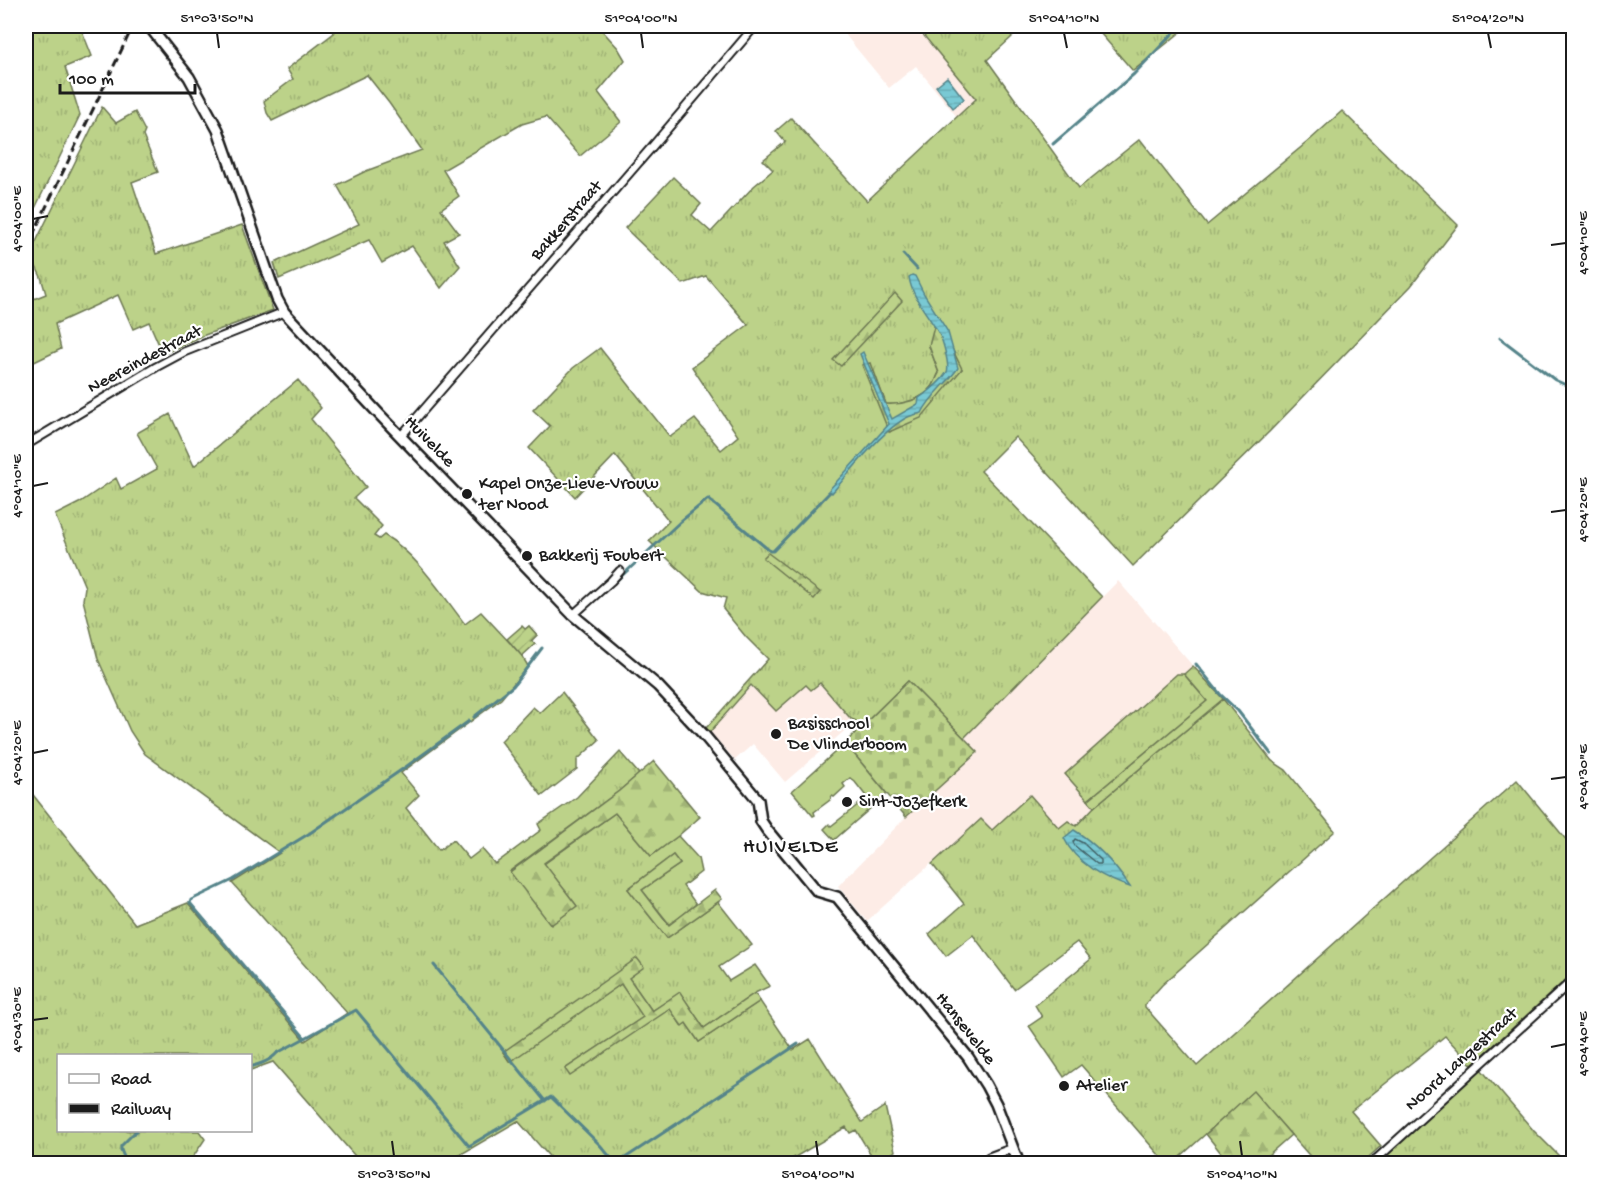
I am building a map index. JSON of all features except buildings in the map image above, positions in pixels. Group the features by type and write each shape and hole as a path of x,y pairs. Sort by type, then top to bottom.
{"street":[{"name":"Huivelde","path":"149,26 189,77 218,130 274,290 284,312 573,615 658,686 696,726 758,801 761,821 817,891 837,897 862,928"},
{"name":"Bakkerstraat","path":"400,436 755,26"},
{"name":"Neereindestraat","path":"26,445 184,352 284,312"},
{"path":"573,615 612,581 620,571"},
{"name":"Hansevelde","path":"862,928 974,1066 996,1104 1019,1164"},
{"name":"Noord Langestraat","path":"1371,1164 1574,979"},
{"path":"981,1164 989,1157 1013,1148"}],"shaded area":[{"path":"838,26 916,26 976,99 957,117 916,66 889,88"},
{"path":"1118,581 1193,666 1184,674 1177,674 1066,774 1094,807 1076,826 1059,828 1030,795 992,830 981,819 867,921 838,886 906,817 978,752 964,738"},
{"name":"Basisschool De Vlinderboom","path":"820,683 851,719 856,721 785,782 753,744 735,760 710,732 752,685"}],"green space":[{"path":"26,26 80,26 92,56 65,67 80,115 26,227"},
{"path":"329,26 598,26 618,48 625,60 598,92 621,122 580,156 546,117 522,124 443,170 459,196 441,209 459,233 444,241 460,266 441,288 412,246 382,263 369,240 279,279 274,263 359,224 337,185 366,171 422,150 367,75 272,121 264,101 293,79 287,69 334,33"},
{"path":"916,26 1024,26 987,60 1079,188 1140,139 1207,225 1342,111 1458,225 1411,286 1270,431 1133,566 1015,437 981,471 1102,597 964,738 908,681 861,727 851,719 820,683 811,690 806,685 776,711 751,685 710,732 706,728 768,659 723,609 726,598 702,591 649,541 669,521 615,455 575,497 529,448 550,426 533,410 573,368 600,348 670,437 695,419 721,450 738,436 692,367 748,325 706,276 683,284 625,228 673,177 701,204 692,215 711,232 754,186 773,170 763,160 785,142 776,131 791,118 867,201 976,99","holes":["929,346 962,369 890,432 871,363 886,404 911,401 928,392 932,387 939,373"]},
{"path":"1094,26 1188,26 1133,71"},
{"path":"102,107 116,123 135,112 145,131 143,136 158,172 132,182 156,254 242,225 273,310 202,336 163,354 149,322 133,329 118,295 55,324 61,349 26,366 26,302 46,294 30,254"},
{"path":"895,293 902,301 841,366 833,360"},
{"path":"935,323 943,330 962,369 921,418 889,432 862,365 870,363 886,404 899,404 923,395 932,387 939,373 929,346"},
{"path":"298,380 321,408 311,419 366,487 354,498 382,526 374,536 379,539 384,535 407,553 465,624 481,612 510,643 529,626 537,635 531,641 535,644 514,647 528,666 501,699 401,773 419,795 406,808 439,850 453,840 469,859 482,849 495,864 541,830 538,824 577,797 620,752 639,774 510,871 577,906 544,864 615,813 651,856 678,836 698,858 701,872 683,886 696,904 670,925 642,890 680,864 673,855 628,889 667,938 718,902 752,945 719,967 729,981 755,965 770,986 755,993 704,1028 680,993 652,1011 629,978 503,1052 509,1061 621,984 644,1017 565,1069 670,1008 681,1025 686,1023 699,1042 760,1001 793,1050 810,1039 862,1122 885,1106 895,1151 876,1163 856,1130 850,1133 846,1127 785,1163 555,1163 518,1121 446,1163 361,1163 273,1062 252,1070 252,1054 57,1054 57,1132 200,1132 205,1139 189,1163 26,1163 26,786 135,924 188,903 305,1041 347,1013 232,883 280,853 145,754 130,731 98,659 83,600 85,587 55,515 79,503 116,478 121,489 157,469 137,433 170,414 194,466"},
{"path":"768,553 820,592 814,599 763,558"},
{"path":"522,626 525,629 529,626 537,635 531,641 535,644 522,656 507,639"},
{"path":"1193,666 1223,699 1094,807 1088,800 1207,701 1184,674"},
{"path":"1177,674 1184,674 1207,701 1088,800 1065,774"},
{"path":"908,681 978,752 906,817 845,743"},
{"path":"562,692 599,740 577,760 577,769 542,796 501,741 533,707 540,713"},
{"path":"1223,699 1272,761 1286,770 1335,831 1162,985 1145,1004 1145,1007 1197,1066 1517,780 1573,848 1573,973 1472,1065 1445,1036 1351,1111 1381,1146 1362,1163 1316,1163 1253,1092 1173,1163 1166,1163 1081,1065 1064,1077 1029,1026 1042,1017 1035,1005 1091,959 1077,942 1014,989 973,935 946,956 929,934 964,904 932,864 981,819 992,830 1030,795 1059,828 1068,821 1076,826 1094,807"},
{"path":"845,743 887,794 834,840 824,829 859,804 861,807 869,800 855,782 850,778 843,784 845,787 814,812 813,816 792,791"},
{"path":"654,761 700,817 651,856 615,813 544,863 577,906 551,925 510,872 619,791"},
{"path":"673,855 680,864 642,890 669,925 715,890 722,899 667,938 628,889"},
{"path":"637,958 644,967 629,978 652,1011 680,992 704,1028 755,993 760,1001 699,1042 686,1023 682,1026 670,1009 570,1076 565,1069 643,1017 621,984 510,1062 503,1052"},
{"path":"1480,1068 1534,1131 1566,1163 1378,1164"},
{"path":"1253,1091 1291,1135 1259,1163 1229,1163 1206,1134"}],"water":[{"path":"947,77 964,99 953,108 936,86"},
{"path":"915,276 948,332 958,368 929,401 922,413 908,417 888,431 832,493 828,491 889,424 860,354 863,352 892,419 918,404 919,398 938,383 947,372 947,360 941,339 914,293 909,277"},
{"path":"1074,830 1105,856 1130,887 1101,875 1075,855 1064,838"}],"waterway":[{"path":"1053,144 1134,74 1180,26"},
{"path":"903,254 917,269"},
{"path":"1500,338 1555,380 1566,385"},
{"path":"614,583 708,499 770,551 773,551 830,492"},
{"path":"584,610 591,603"},
{"path":"474,717 513,686 542,648"},
{"path":"1196,664 1220,694 1238,711 1271,754"},
{"path":"469,721 310,833 233,880 191,900 190,903 305,1038 356,1010 469,1146 551,1097 616,1164 798,1044"},
{"path":"434,965 545,1101"},
{"path":"252,1066 268,1060 305,1038"},
{"path":"127,1164 121,1146 135,1132"}],"railway":[{"path":"26,249 133,26"}],"place":[{"name":"Kapel Onze-Lieve-Vrouw ter Nood","path":"467,494"},
{"name":"Bakkerij Foubert","path":"527,556"},
{"name":"Basisschool De Vlinderboom","path":"776,734"},
{"name":"Sint-Jozefkerk","path":"847,802"},
{"name":"Atelier","path":"1064,1086"}],"district":[{"name":"HUIVELDE","path":"791,848"}]}
